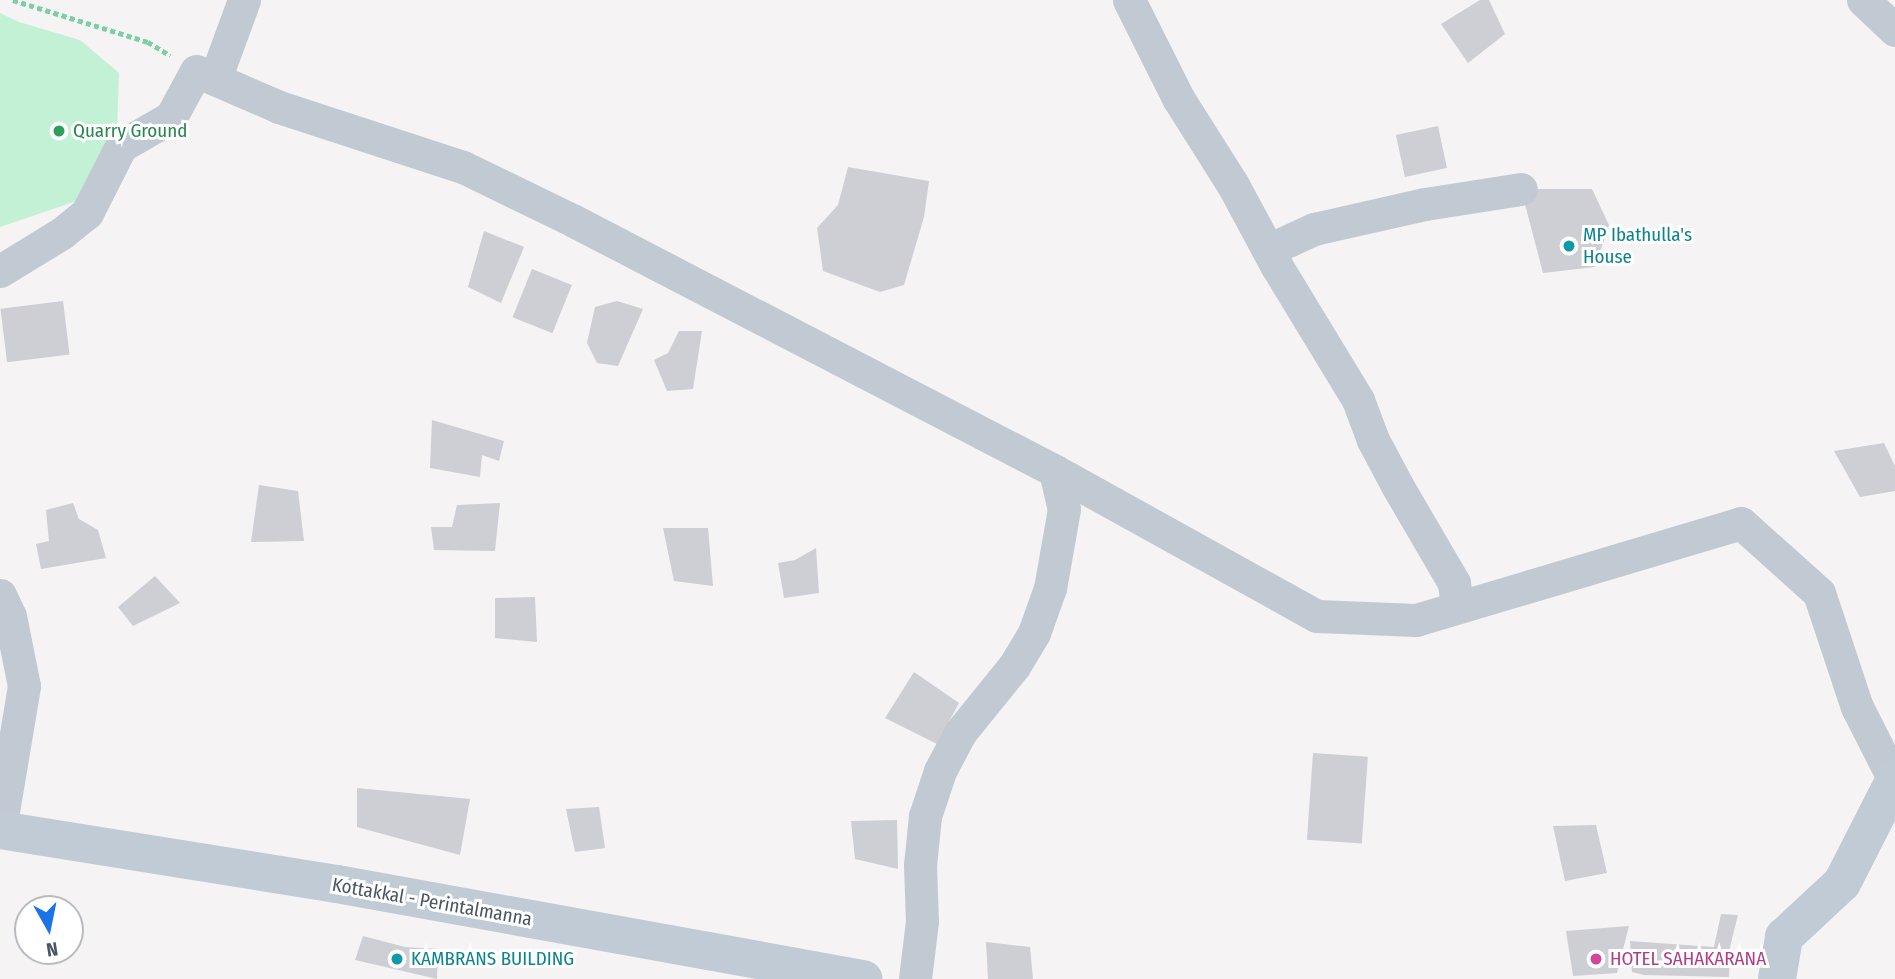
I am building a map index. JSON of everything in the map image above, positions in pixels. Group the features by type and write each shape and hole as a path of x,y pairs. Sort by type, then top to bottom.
{"main road":[{"path":"1777,979 1784,937 1842,883 1894,779"},
{"name":"Kottakkal - Perintalmanna","path":"0,830 337,884 863,979"}],"street":[{"path":"0,271 62,233 87,213 121,146 171,117 205,75 244,0"},
{"path":"1129,0 1178,98 1233,185 1268,250 1358,400 1398,487 1454,583 1457,607"},
{"path":"1864,0 1895,30"},
{"path":"205,75 279,107 463,167 574,221 1055,471 1317,616 1416,620 1741,523 1819,593 1857,707 1894,779"},
{"path":"1268,250 1314,229 1425,204 1521,189"},
{"path":"915,979 922,921 920,865 925,816 940,771 960,733 1014,666 1034,634 1050,589 1064,509 1055,471"},
{"path":"0,595 10,616 24,686 0,830"}],"path":[{"path":"13,0 148,42 205,75"}],"green space":[{"name":"Quarry Ground","path":"0,13 19,22 80,40 119,73 115,188 0,227"}],"building":[{"path":"1480,0 1489,0 1505,34 1468,63 1441,24"},
{"path":"1438,126 1447,168 1405,177 1396,135"},
{"path":"848,167 929,181 924,217 904,285 880,292 823,271 817,228 838,205"},
{"name":"MP Ibathulla's House","path":"1521,189 1592,189 1609,225 1595,267 1543,273"},
{"path":"484,231 524,247 501,303 468,287"},
{"path":"532,269 572,285 552,333 513,317"},
{"path":"63,301 70,355 7,362 0,309"},
{"path":"617,301 643,309 618,366 597,363 587,343 595,307"},
{"path":"679,331 702,331 693,389 667,391 654,360 668,353"},
{"path":"432,420 504,441 499,461 482,455 480,477 430,468"},
{"path":"1884,443 1895,466 1895,491 1860,497 1834,451"},
{"path":"259,485 298,491 304,541 251,542"},
{"path":"73,503 79,519 98,530 106,558 41,569 36,544 49,541 46,510"},
{"path":"500,503 495,551 434,550 431,527 452,527 457,505"},
{"path":"663,528 708,528 713,586 674,581"},
{"path":"816,548 819,593 784,598 778,563 795,560"},
{"path":"155,576 180,603 133,626 118,607"},
{"path":"535,597 537,642 495,638 495,598"},
{"path":"914,672 959,703 937,744 885,718"},
{"path":"1313,753 1368,757 1362,844 1307,840"},
{"path":"357,788 470,799 460,855 357,827"},
{"path":"599,807 605,848 575,852 566,809"},
{"path":"897,820 898,869 855,859 851,821"},
{"path":"1596,825 1607,873 1565,881 1553,826"},
{"path":"1721,914 1738,915 1730,947 1729,977 1644,975 1632,972 1630,941 1714,947"},
{"name":"HOTEL SAHAKARANA","path":"1629,926 1617,973 1573,976 1566,931"},
{"name":"KAMBRANS BUILDING","path":"363,936 405,947 438,949 437,979 355,960"},
{"path":"986,942 1030,947 1033,979 988,979"}],"place":[{"name":"Quarry Ground","path":"59,131"},
{"name":"MP Ibathulla's House","path":"1569,246"},
{"name":"KAMBRANS BUILDING","path":"397,959"},
{"name":"HOTEL SAHAKARANA","path":"1596,959"}]}
